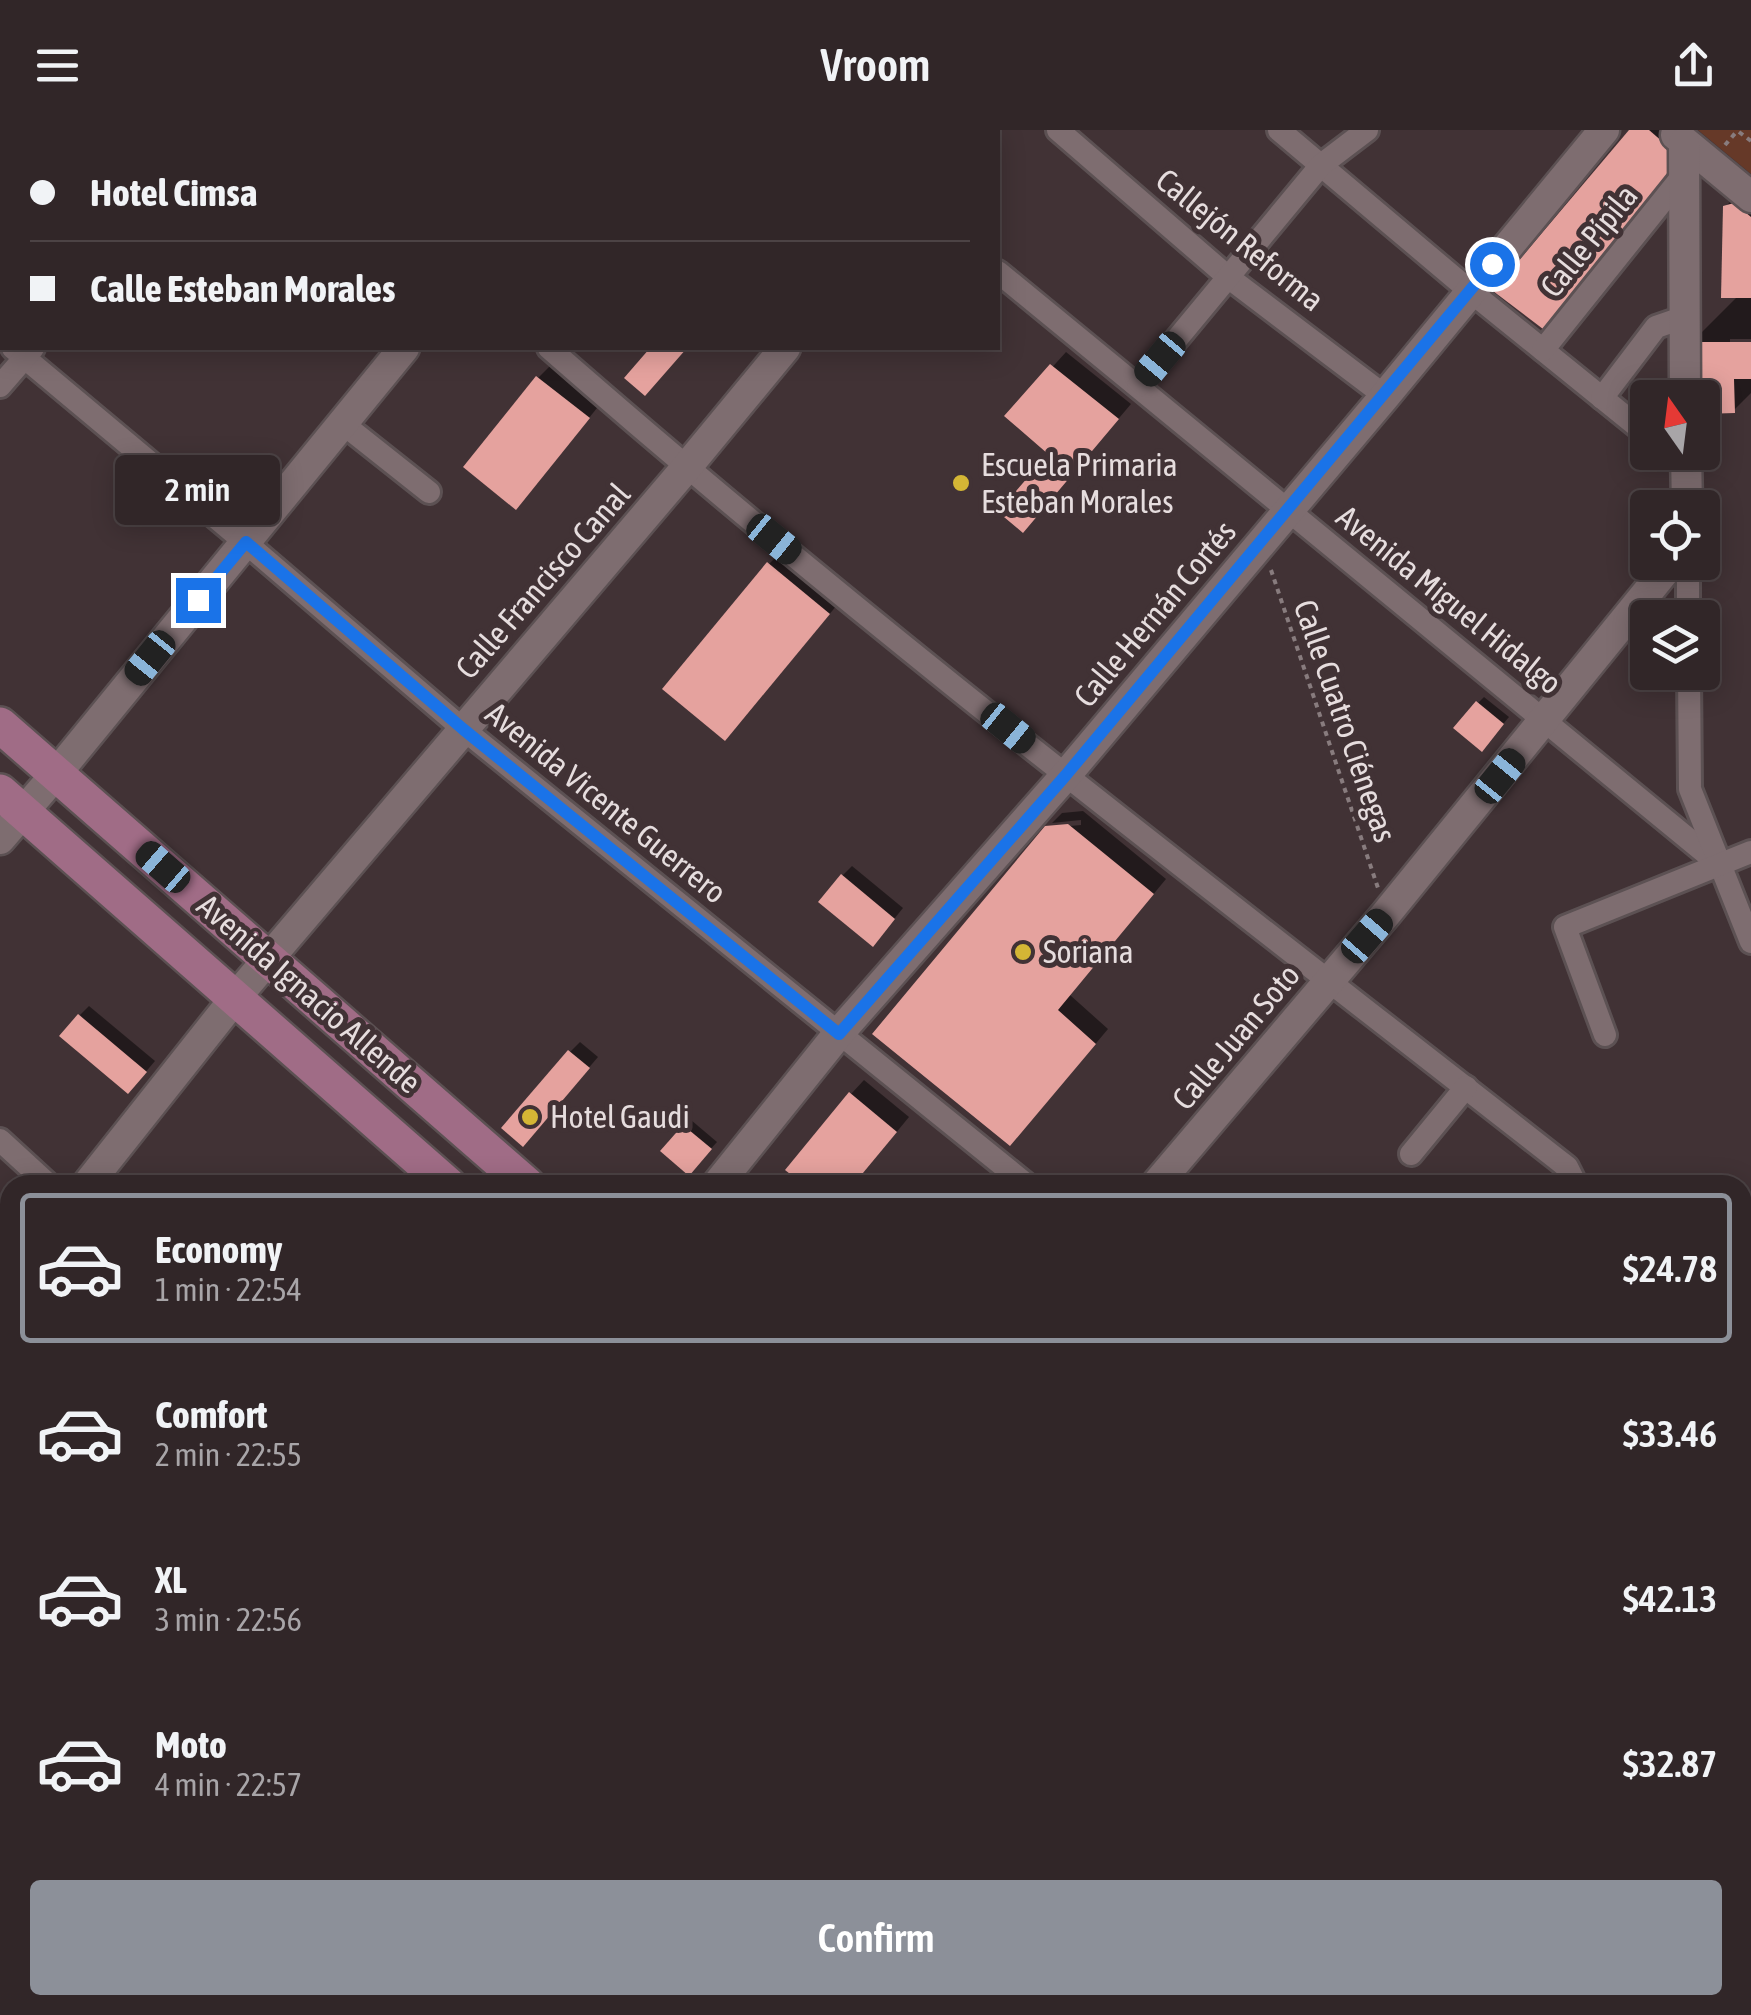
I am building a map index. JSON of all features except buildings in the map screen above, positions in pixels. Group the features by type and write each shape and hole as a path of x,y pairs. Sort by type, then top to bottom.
{"main road":[{"name":"Avenida Ignacio Allende","path":"0,726 516,1175"},
{"name":"Avenida Ignacio Allende","path":"8,814 236,997 437,1175"}],"street":[{"name":"Callejón Reforma","path":"1058,130 1228,277 1385,396"},
{"path":"1279,130 1470,292 1630,421"},
{"path":"1138,386 1322,165 1366,130"},
{"name":"Calle Hernán Cortés","path":"725,1175 839,1034 1066,775 1385,396 1604,130"},
{"path":"1680,149 1751,197"},
{"path":"1680,149 1686,380"},
{"name":"Calle Pípila","path":"1542,350 1680,149"},
{"name":"Avenida Miguel Hidalgo","path":"1000,274 1720,864"},
{"path":"1602,398 1656,327 1685,317"},
{"path":"8,814 56,774 402,350"},
{"path":"550,350 686,468 1066,775 1567,1167 1571,1175"},
{"name":"Calle Francisco Canal","path":"95,1175 236,997 783,350"},
{"path":"0,386 23,351"},
{"name":"Avenida Vicente Guerrero","path":"23,351 463,729 1015,1175"},
{"path":"342,423 429,492"},
{"name":"Calle Juan Soto","path":"1164,1175 1386,914 1658,580"},
{"path":"1689,690 1690,789 1751,942"},
{"path":"1605,1035 1565,927 1751,852"},
{"path":"1412,1154 1466,1087"},
{"path":"0,1140 38,1175"}],"path":[{"path":"1738,130 1751,142"},
{"name":"Calle Cuatro Ciénegas","path":"1262,542 1386,914"}],"shaded area":[{"path":"1698,130 1751,130 1751,174"}],"place":[{"name":"Escuela Primaria Esteban Morales","path":"961,483"},
{"name":"Soriana","path":"1023,952"},
{"name":"Hotel Gaudi","path":"530,1117"}],"route":[{"path":"198,600 246,542 463,729 839,1034 1066,775 1492,264"}]}
